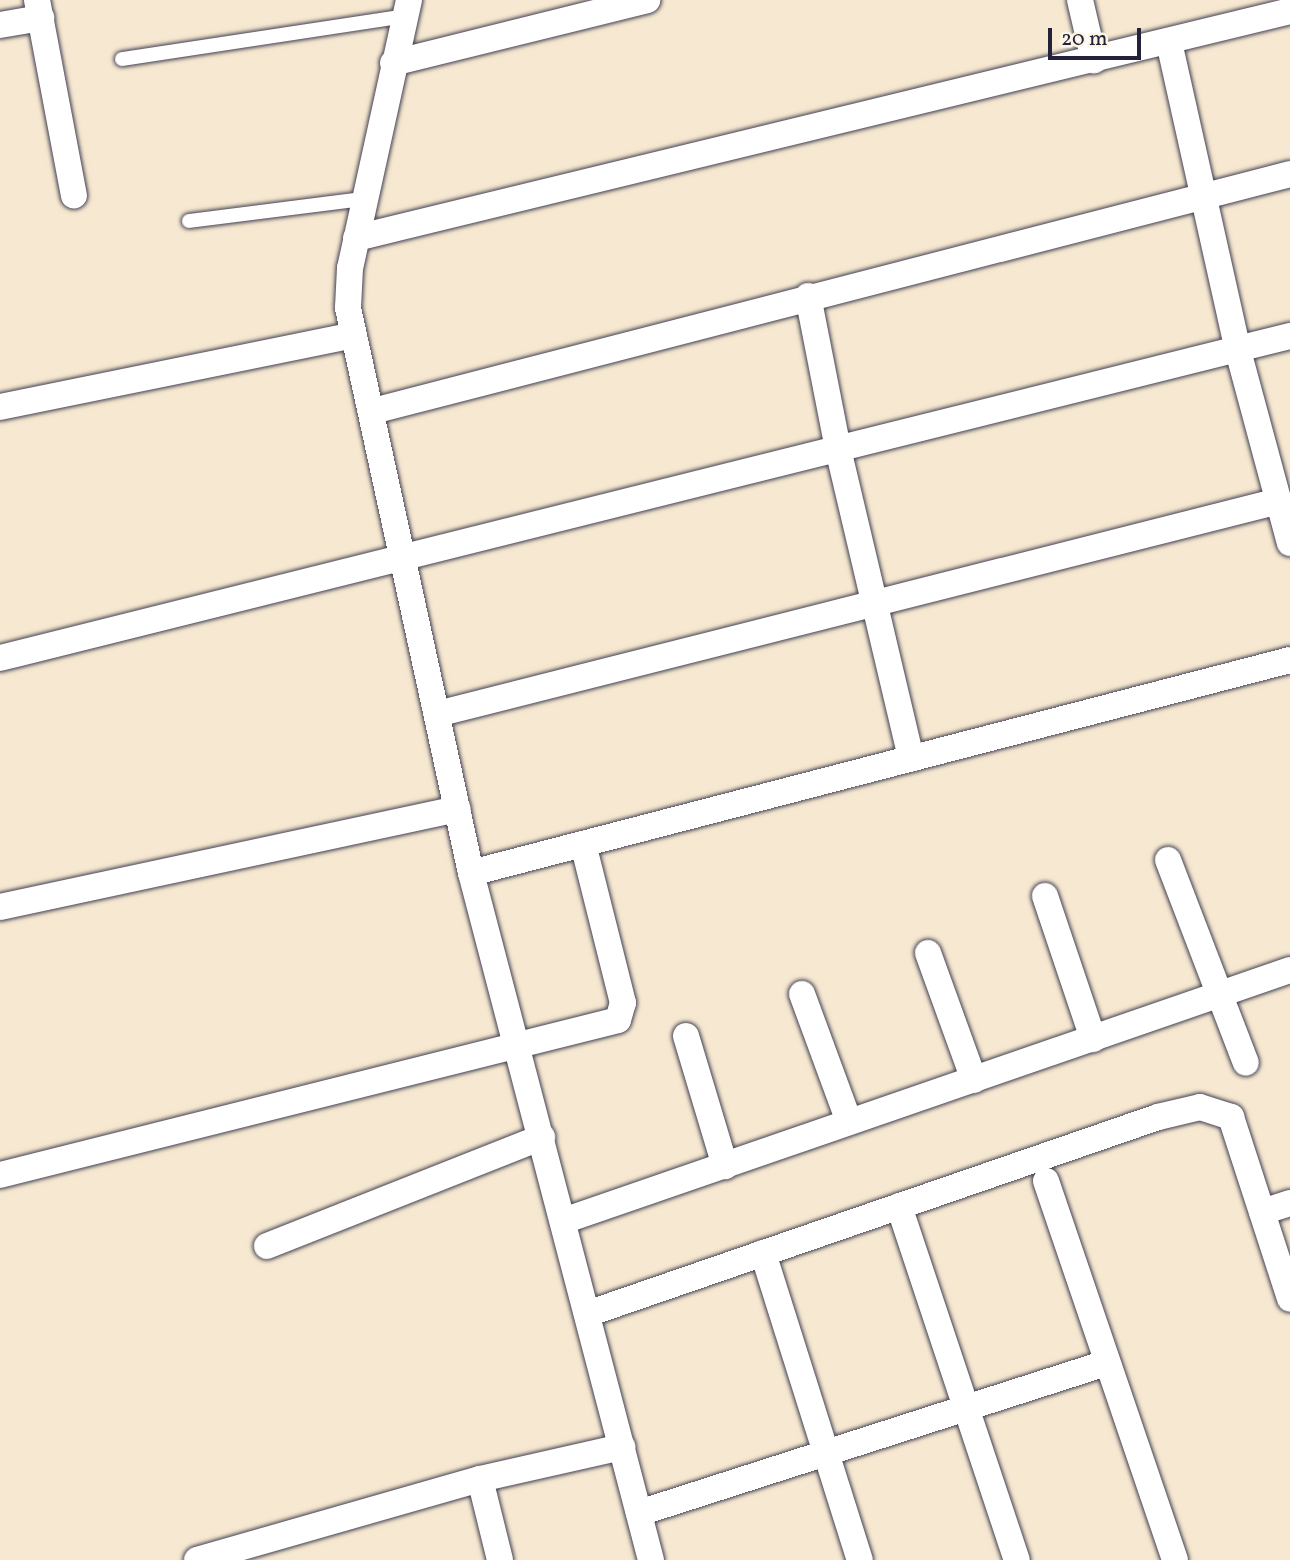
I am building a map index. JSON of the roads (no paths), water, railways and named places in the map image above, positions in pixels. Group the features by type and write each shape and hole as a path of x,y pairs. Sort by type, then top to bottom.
{"street":[{"path":"393,63 647,0"},
{"path":"1080,0 1094,60"},
{"path":"407,8 364,199 347,290 354,335 373,411 471,873 518,1043 651,1560"},
{"path":"0,25 39,9 74,196"},
{"path":"356,238 1290,11"},
{"path":"1169,42 1206,196 1237,347 1282,495 1290,543"},
{"path":"373,411 808,296 1290,174"},
{"path":"808,296 838,449 911,759"},
{"path":"0,407 354,335"},
{"path":"0,658 405,560 1237,347 1290,337"},
{"path":"437,714 874,603 1282,495"},
{"path":"471,873 1290,660"},
{"path":"0,907 458,809"},
{"path":"0,1175 518,1043 611,1024 623,1013 583,844"},
{"path":"1168,860 1246,1063"},
{"path":"1045,896 1093,1039"},
{"path":"928,953 974,1080"},
{"path":"563,1221 1290,970"},
{"path":"802,994 849,1122"},
{"path":"686,1036 725,1166"},
{"path":"587,1314 1158,1117 1200,1107 1231,1116 1290,1299"},
{"path":"267,1246 542,1137"},
{"path":"1046,1181 1175,1560"},
{"path":"1262,1212 1290,1203"},
{"path":"900,1206 1017,1560"},
{"path":"763,1253 860,1560"},
{"path":"639,1513 1107,1363"},
{"path":"197,1560 285,1548 480,1479 622,1447"},
{"path":"480,1479 500,1560"}],"lane":[{"path":"121,59 407,8"},
{"path":"189,221 364,199"}]}
